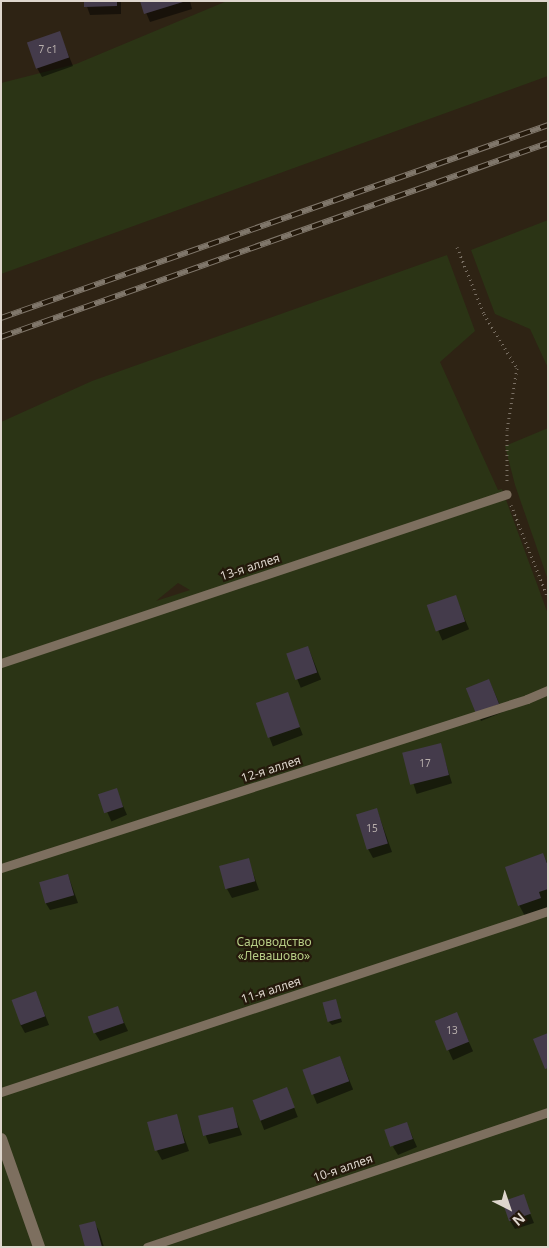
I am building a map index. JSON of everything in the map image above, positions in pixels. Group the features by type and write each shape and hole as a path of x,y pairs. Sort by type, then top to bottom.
{"street":[{"path":"1,1139 39,1247"}],"lane":[{"name":"13-я аллея","path":"1,663 507,494"},
{"name":"12-я аллея","path":"1,868 528,699 548,690"},
{"name":"11-я аллея","path":"1,1092 548,911"},
{"name":"10-я аллея","path":"147,1247 548,1112"}],"path":[{"path":"457,247 484,314 517,368 507,430 507,494 548,598"}],"green space":[{"path":"227,1 548,1 548,76 1,274 1,83 76,64"},
{"path":"548,220 548,368 530,329 495,314 471,250"},
{"name":"Садоводство «Левашово»","path":"447,255 475,331 440,362 498,490 502,489 548,614 548,1247 1,1247 1,422 92,381","holes":["178,583 190,590 156,601"]},
{"path":"548,428 548,580 515,485 505,446"}],"building":[{"path":"84,1 117,1 117,6 84,7"},
{"path":"140,1 183,1 183,2 144,14"},
{"path":"60,31 69,57 36,69 27,42"},
{"path":"456,595 465,621 436,632 427,605"},
{"path":"308,646 317,672 295,680 286,653"},
{"path":"489,679 499,704 476,713 466,688"},
{"path":"288,692 300,727 268,738 256,703"},
{"path":"441,743 449,775 410,785 402,753"},
{"path":"117,788 123,807 104,813 98,794"},
{"path":"377,808 388,843 367,850 356,814"},
{"path":"543,853 548,866 548,889 539,892 541,898 518,906 505,867"},
{"path":"249,858 255,881 225,889 219,866"},
{"path":"68,874 74,895 45,903 39,882"},
{"path":"36,991 45,1016 21,1025 12,1000"},
{"path":"336,999 341,1018 328,1022 322,1003"},
{"path":"118,1006 124,1023 94,1033 88,1016"},
{"path":"457,1012 469,1042 447,1051 435,1021"},
{"path":"548,1033 548,1068 545,1069 533,1039"},
{"path":"340,1056 349,1081 312,1095 302,1070"},
{"path":"287,1087 295,1108 260,1121 252,1100"},
{"path":"233,1107 238,1127 203,1136 198,1116"},
{"path":"177,1114 185,1143 155,1151 147,1122"},
{"path":"407,1122 413,1139 390,1147 384,1130"},
{"path":"524,1194 531,1214 509,1221 502,1201"},
{"path":"95,1221 102,1247 85,1247 79,1225"}],"railway":[{"path":"1,318 548,125"},
{"path":"1,337 548,143"}]}
